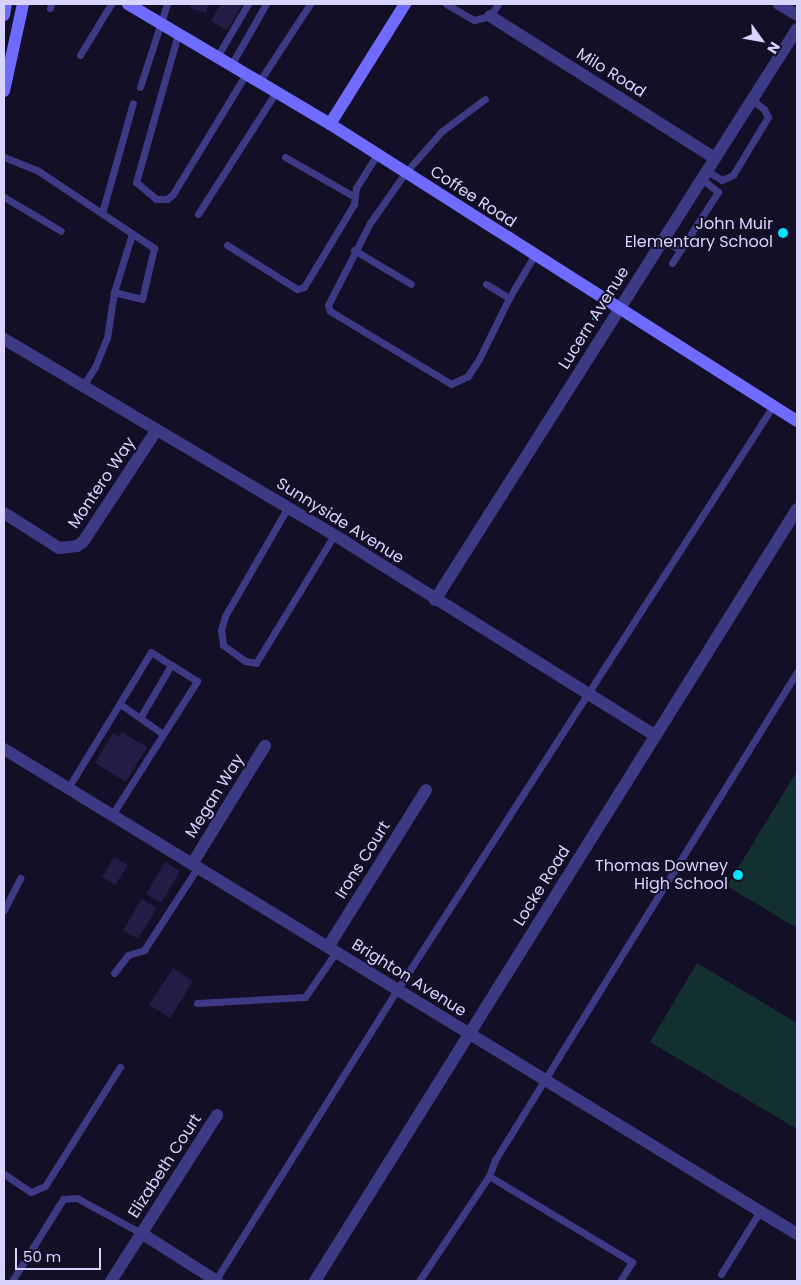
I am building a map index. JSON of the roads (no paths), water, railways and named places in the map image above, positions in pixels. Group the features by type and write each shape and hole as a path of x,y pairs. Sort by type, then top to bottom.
{"main road":[{"path":"4,15 6,4"},
{"path":"4,91 23,4"},
{"name":"Coffee Road","path":"128,4 330,124 618,310 797,421"},
{"path":"330,124 405,4"}],"street":[{"path":"779,4 797,15"},
{"name":"Milo Road","path":"490,16 715,158"},
{"name":"Lucern Avenue","path":"435,600 797,28"},
{"name":"Sunnyside Avenue","path":"4,339 334,535 435,600 656,736"},
{"name":"Montero Way","path":"4,513 59,548 71,549 83,542 156,431"},
{"name":"Locke Road","path":"315,1281 797,509"},
{"name":"Megan Way","path":"195,865 265,746"},
{"name":"Brighton Avenue","path":"4,750 797,1234"},
{"name":"Irons Court","path":"332,950 426,790"},
{"name":"Elizabeth Court","path":"111,1281 217,1116"},
{"path":"141,1233 216,1281"}],"lane":[{"path":"80,54 111,4"},
{"path":"140,87 167,4"},
{"path":"217,57 248,4"},
{"path":"231,65 266,4"},
{"path":"259,82 310,4"},
{"path":"446,4 474,20 490,16 498,4"},
{"path":"178,34 136,182 156,199 167,199 173,194 246,74"},
{"path":"198,214 276,92"},
{"path":"485,99 442,130 404,172 354,250 328,305 330,311 451,384 468,376 479,359 509,298 534,256"},
{"path":"704,175 722,180 733,175 737,169 768,117 764,109 752,100"},
{"path":"102,212 133,103"},
{"path":"227,245 297,289 304,287 354,204 353,196 377,155"},
{"path":"4,157 37,170 154,248 142,299 114,292"},
{"path":"285,157 353,196"},
{"path":"672,263 718,192 704,175"},
{"path":"4,197 61,231"},
{"path":"82,386 95,367 107,338 114,292 132,234"},
{"path":"663,240 680,250"},
{"path":"354,250 410,284"},
{"path":"486,284 509,298"},
{"path":"216,1281 397,990 773,406"},
{"path":"288,507 225,616 221,630 223,645 245,661 256,663 334,535"},
{"path":"68,788 151,652 197,681 112,815"},
{"path":"140,718 171,665"},
{"path":"419,1281 489,1176 495,1160 797,672"},
{"path":"120,704 163,734"},
{"path":"114,973 128,954 144,950 195,865"},
{"path":"4,910 20,878"},
{"path":"197,1003 305,997 332,950"},
{"path":"4,1174 31,1192 45,1186 120,1067"},
{"path":"489,1176 632,1262 620,1281"},
{"path":"12,1281 63,1199 77,1198 141,1233"},
{"path":"721,1274 760,1211"}],"place":[{"name":"John Muir Elementary School","path":"783,233"},
{"name":"Thomas Downey High School","path":"738,875"}]}
